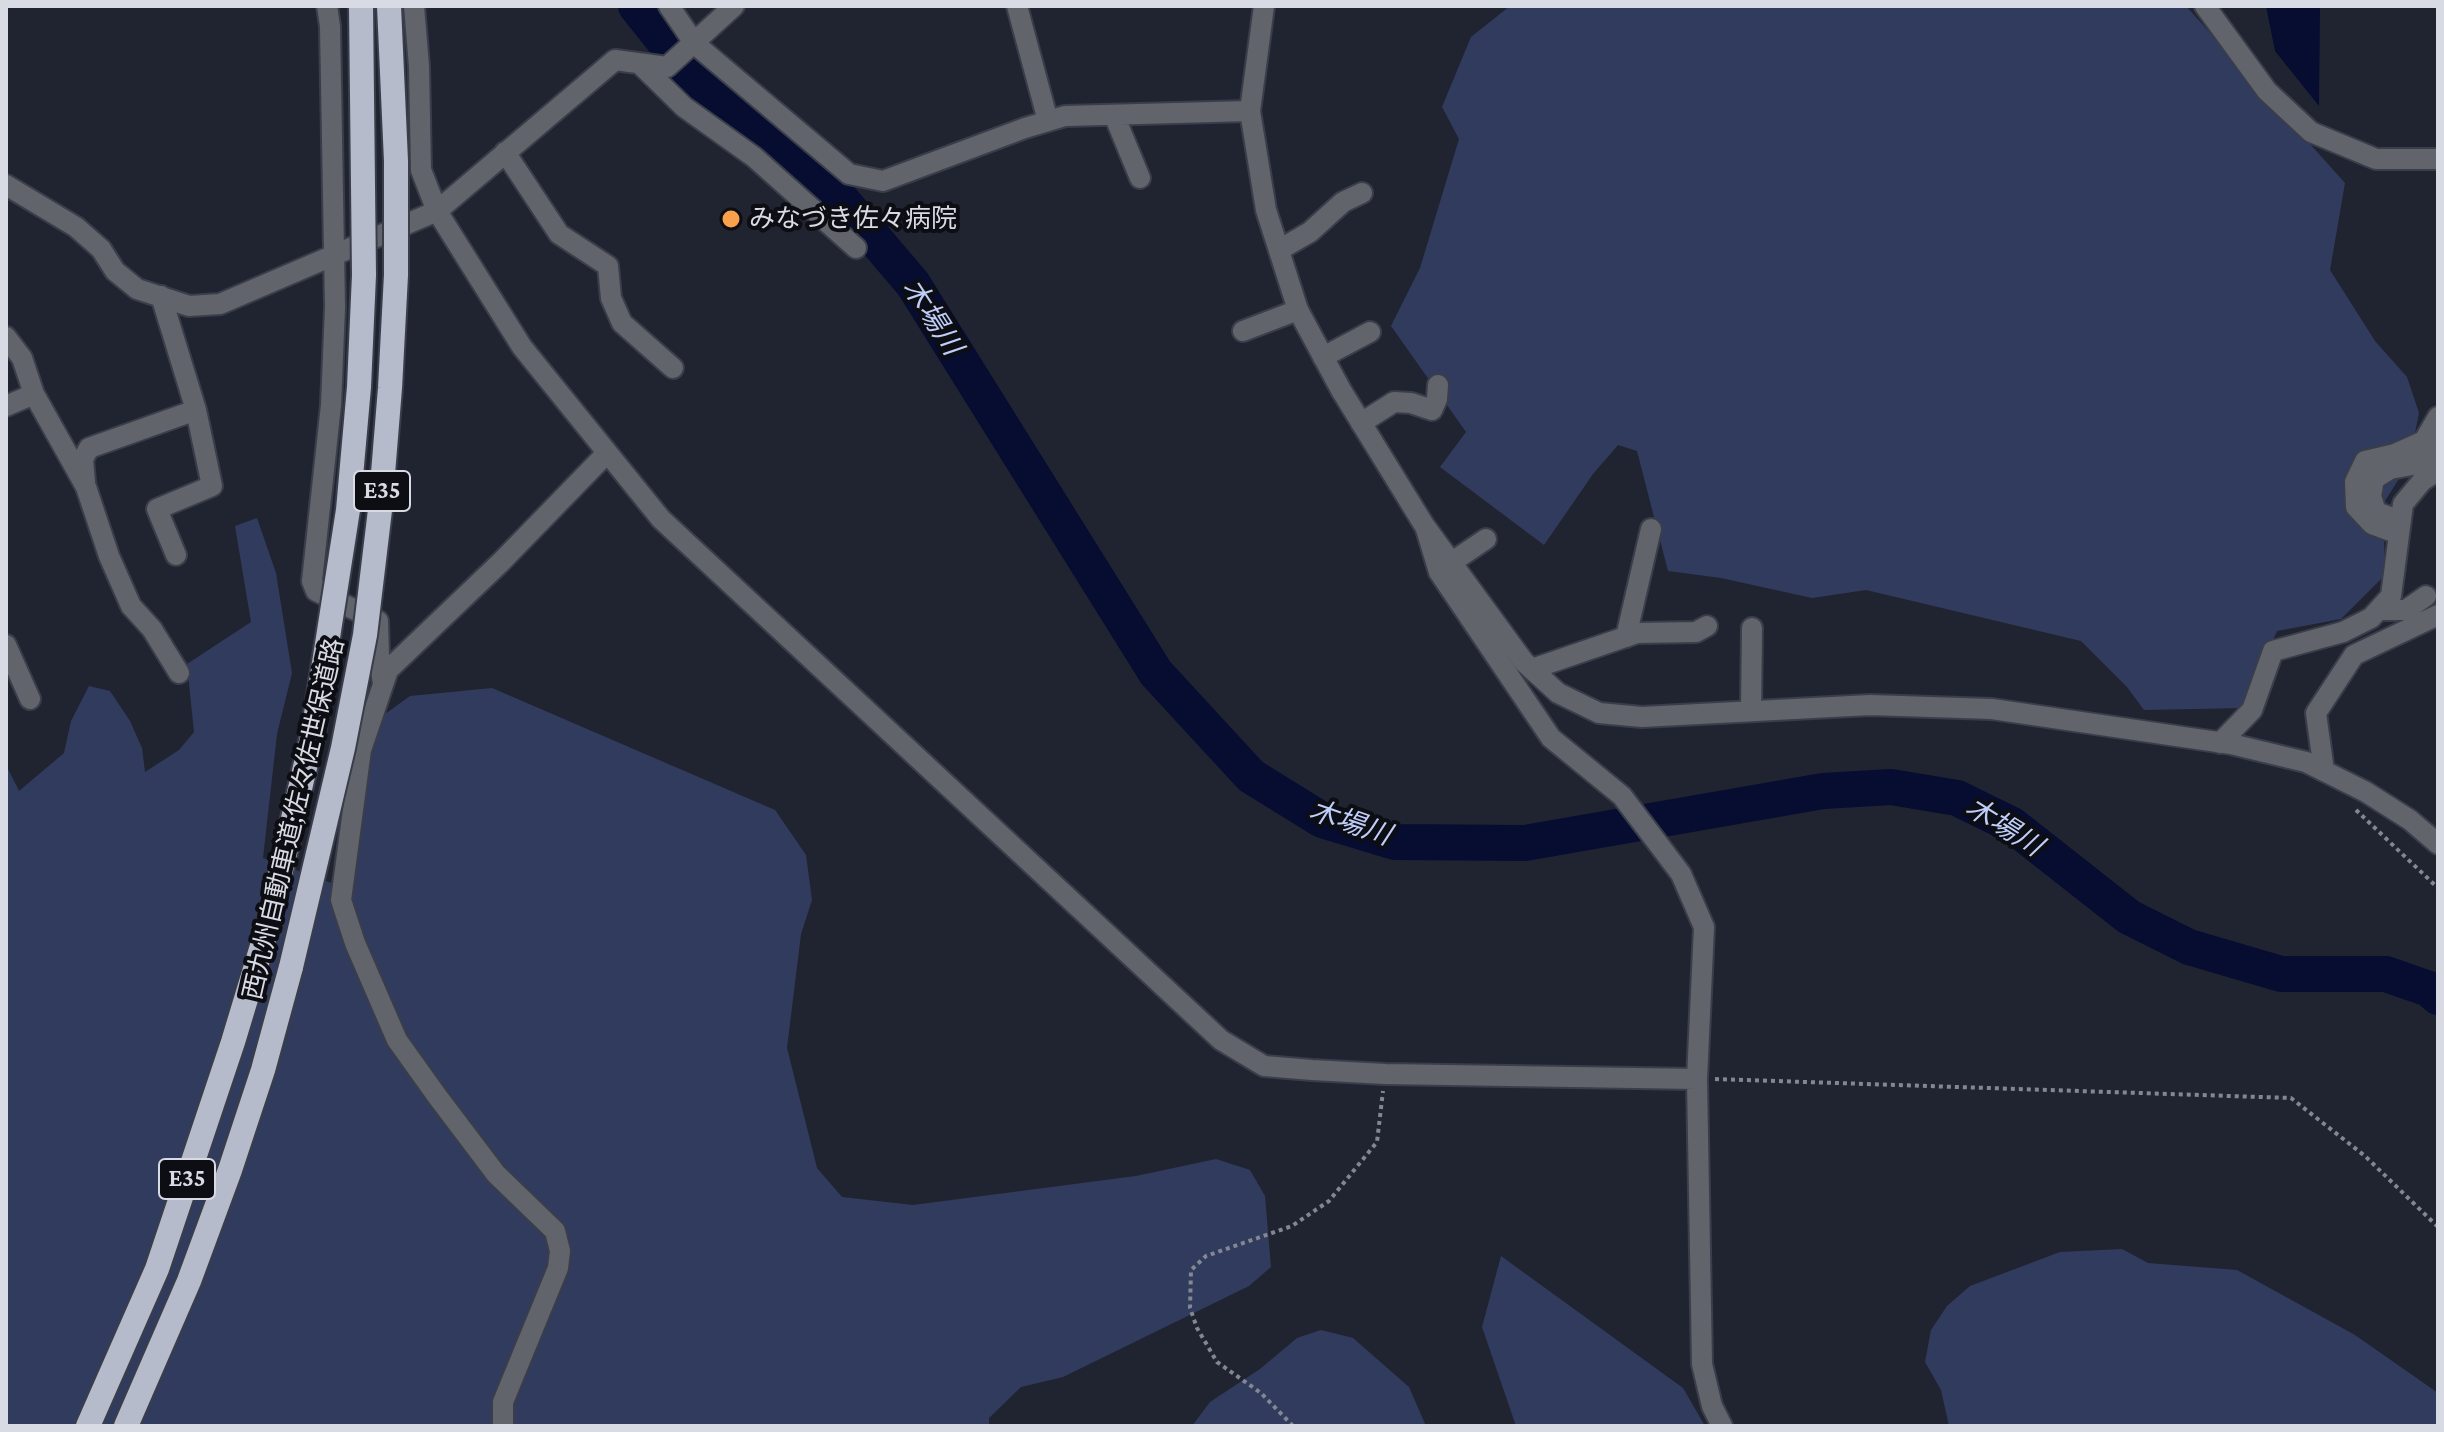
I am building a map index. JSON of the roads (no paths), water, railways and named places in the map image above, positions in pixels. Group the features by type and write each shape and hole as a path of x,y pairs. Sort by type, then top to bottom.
{"highway":[{"name":"西九州自動車道;佐々佐世保道路","path":"88,1426 157,1269 233,1042 268,926 313,733 348,510 359,387 364,275 361,6"},
{"name":"西九州自動車道;佐々佐世保道路","path":"126,1426 189,1281 263,1070 343,748 365,635 380,510 396,275 396,161 389,6"}],"street":[{"path":"327,6 330,26 335,307 331,405 312,581 316,591 378,621 383,684"},
{"path":"414,6 419,66 421,170 437,211 522,347 661,519 1221,1040 1264,1066 1385,1074 1697,1079"},
{"path":"669,6 693,46 849,174 883,181 1065,116 1250,111"},
{"path":"6,185 76,227 101,249 115,271 137,289 189,306 220,304 437,211 615,60 667,67 734,6"},
{"path":"1017,6 1048,121"},
{"path":"1264,6 1250,111 1266,210 1298,310 1361,423 1424,525 1532,669 1558,693 1599,713 1642,717 1870,705 1992,709 2220,743 2306,762 2366,792 2410,820 2438,844"},
{"path":"2205,6 2267,91 2311,132 2376,159 2438,159"},
{"path":"640,64 684,107 754,157 856,248"},
{"path":"1114,115 1140,178"},
{"path":"505,152 559,234 608,266 611,298 622,323 673,368"},
{"path":"1279,250 1310,232 1343,202 1362,193"},
{"path":"161,296 196,410 212,486 157,509 176,555"},
{"path":"1243,331 1298,310"},
{"path":"1323,357 1370,332"},
{"path":"6,337 22,358 34,394 86,487 109,556 131,606 152,629 179,673"},
{"path":"1361,423 1394,402 1411,403 1432,410 1438,385"},
{"path":"6,406 34,394"},
{"path":"86,487 83,459 89,448 196,410"},
{"path":"2400,528 2372,524 2356,507 2355,482 2365,461 2395,454 2424,441 2438,417"},
{"path":"2400,528 2376,512 2371,496 2374,479 2390,469 2418,464 2438,445"},
{"path":"503,1426 503,1402 558,1268 560,1251 555,1231 496,1174 397,1040 355,943 341,900 361,750 388,670 501,562 606,454"},
{"path":"2220,743 2252,710 2273,651 2343,632 2375,614 2391,596 2403,504 2422,481 2438,470"},
{"path":"1424,525 1439,572 1551,738 1622,796 1681,874 1704,927 1697,1079 1702,1364 1712,1406 1722,1426"},
{"path":"1626,637 1651,529"},
{"path":"1452,562 1486,539"},
{"path":"2375,614 2406,610 2426,596"},
{"path":"2375,614 2386,640"},
{"path":"2324,771 2316,713 2354,655 2438,615"},
{"path":"1532,669 1637,633 1696,632 1707,626"},
{"path":"1751,711 1752,628"},
{"path":"6,645 30,699"}],"waterway":[{"name":"木場川","path":"636,6 695,80 834,191 913,284 1156,673 1251,776 1322,820 1395,842 1525,843 1823,791 1891,787 1957,798 2012,825 2129,917 2189,947 2281,974 2386,974 2429,989 2438,997"}],"place":[{"name":"みなづき佐々病院","path":"731,219"}]}
